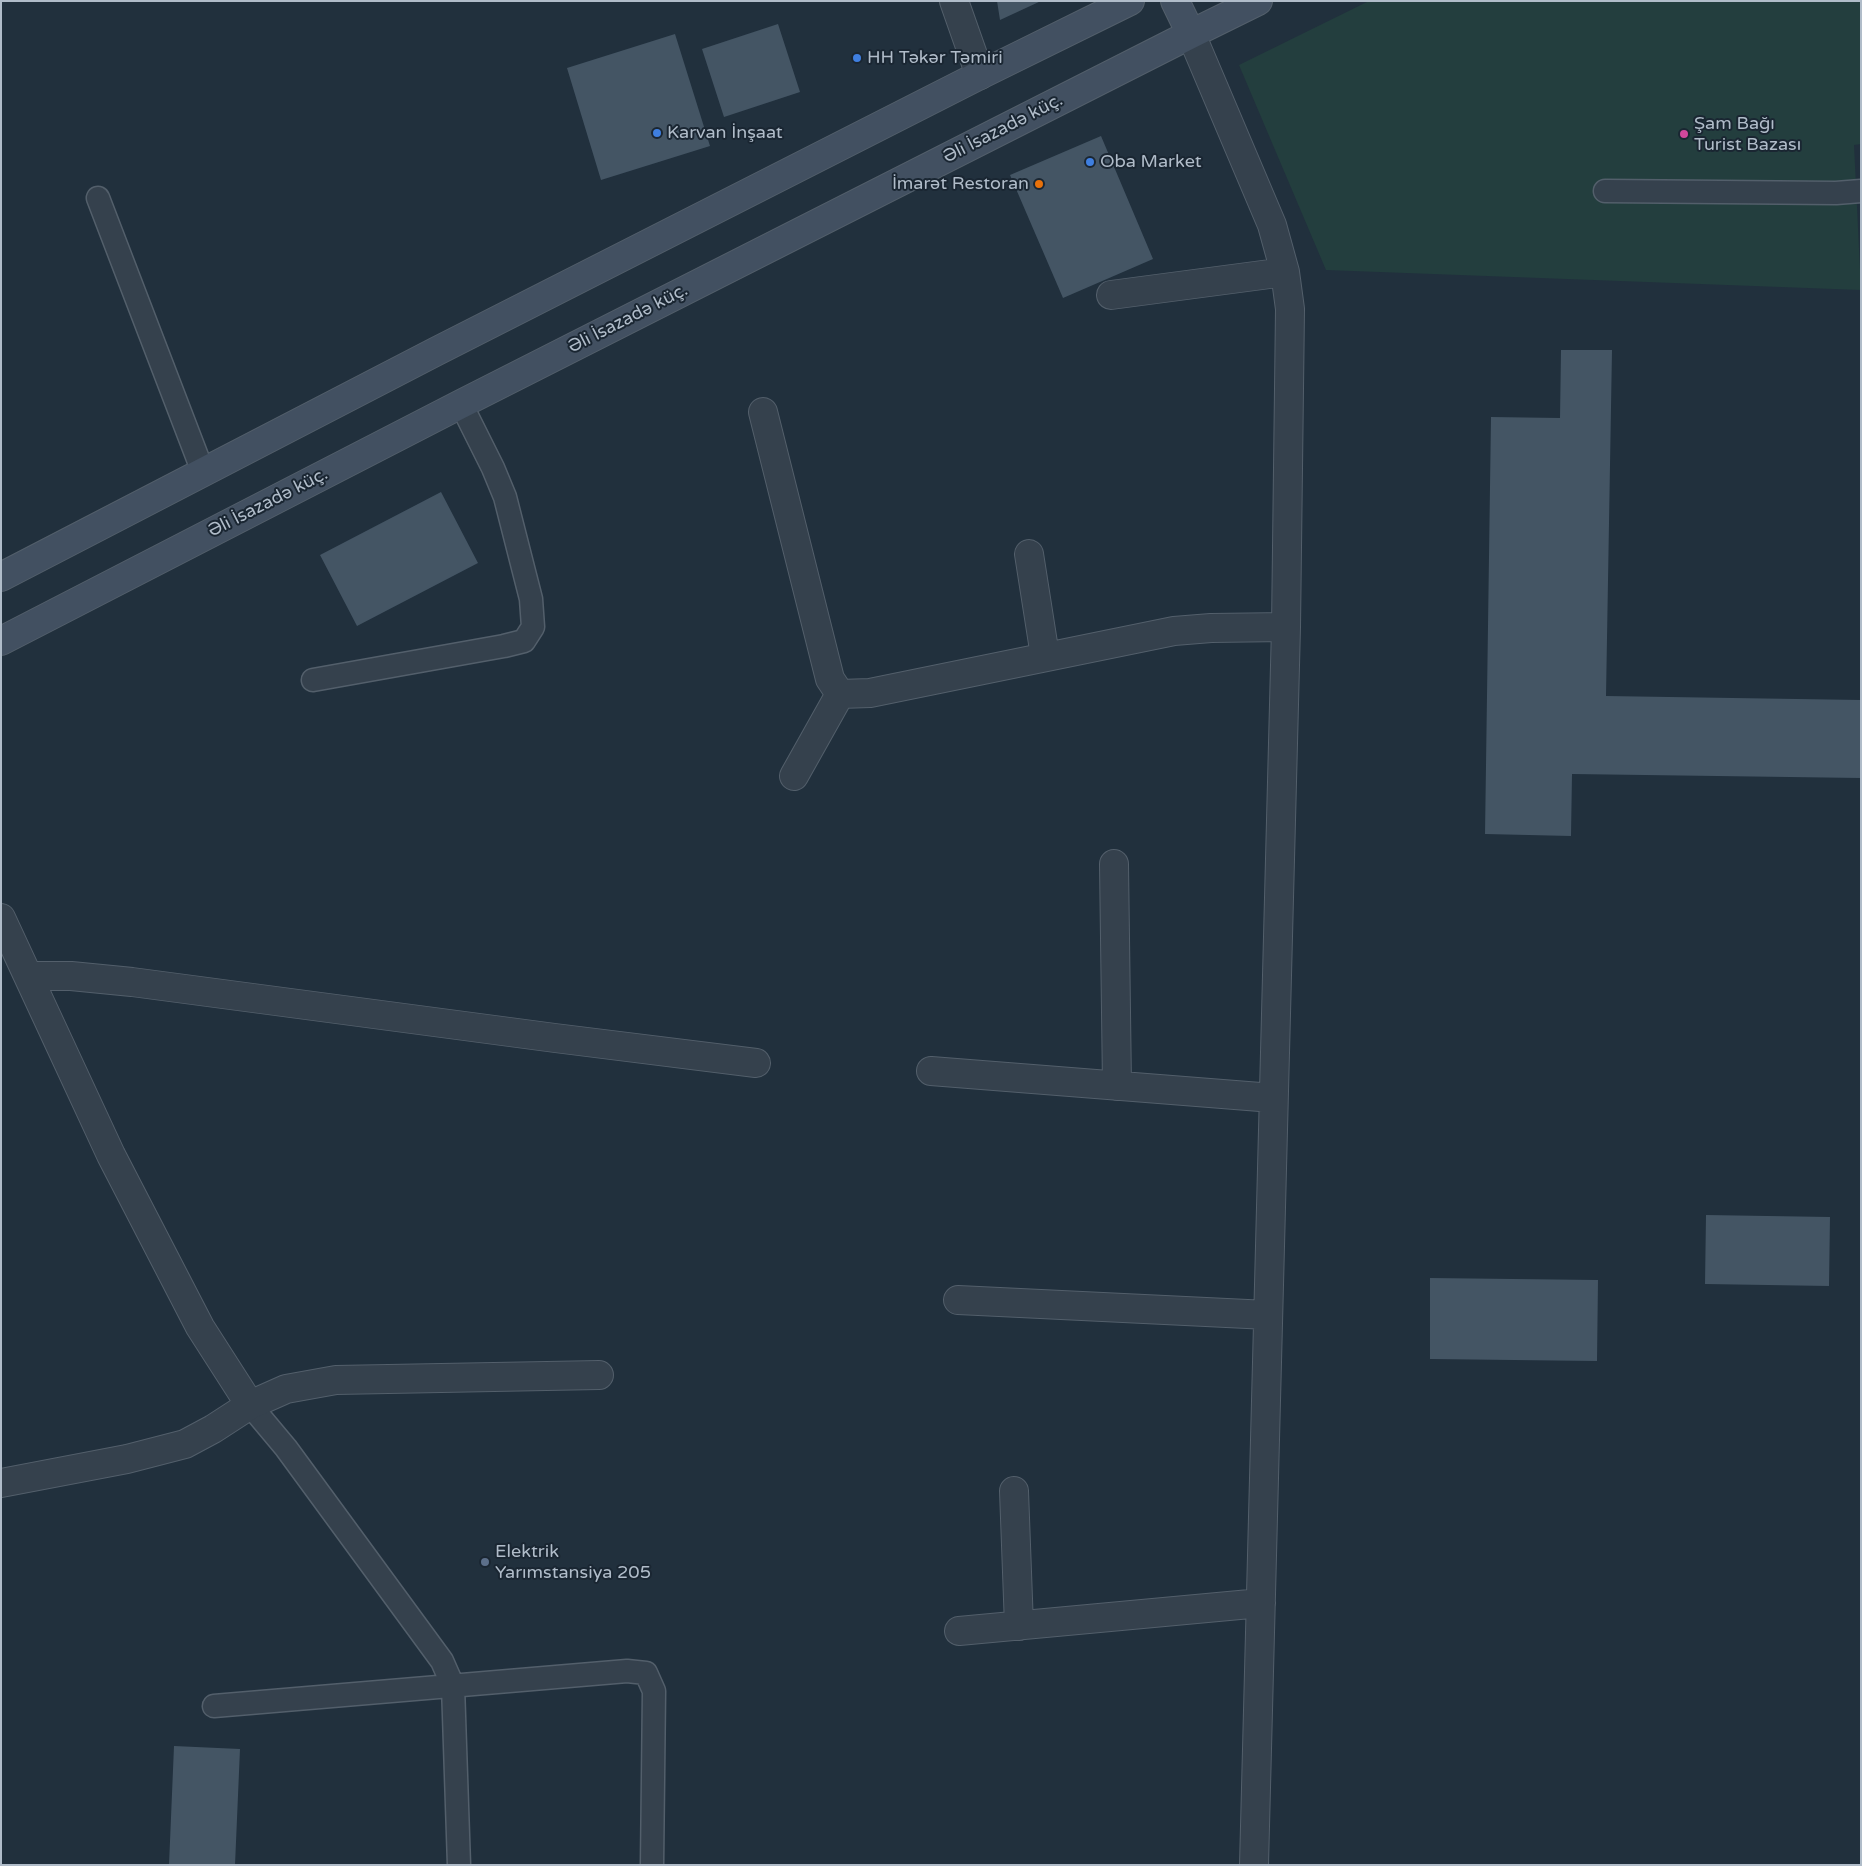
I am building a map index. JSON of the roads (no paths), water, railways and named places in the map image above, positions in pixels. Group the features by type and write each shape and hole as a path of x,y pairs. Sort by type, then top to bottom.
{"main road":[{"path":"1,577 437,351 980,75 1130,1"},
{"path":"1175,1 1191,34"},
{"name":"Əli İsazadə küç.","path":"1,641 461,404 1258,1"}],"street":[{"path":"954,1 980,75"},
{"path":"1191,34 1272,225 1285,272 1290,309 1286,627 1254,1865"},
{"path":"1112,295 1285,272"},
{"path":"763,412 830,679 840,694"},
{"path":"1029,554 1044,656"},
{"path":"840,694 870,693 1174,631 1211,628 1286,627"},
{"path":"794,776 840,694"},
{"path":"1114,864 1117,1086"},
{"path":"1,918 111,1155 163,1257 200,1327 250,1405"},
{"path":"28,976 71,976 132,982 756,1063"},
{"path":"931,1071 1273,1098"},
{"path":"958,1300 1268,1315"},
{"path":"1,1483 127,1459 185,1444 213,1430 250,1405 286,1389 336,1380 599,1375"},
{"path":"1014,1491 1019,1626"},
{"path":"958,1632 1261,1603"}],"lane":[{"path":"1605,191 1836,194 1861,191"},
{"path":"98,198 203,472"},
{"path":"313,680 504,646 524,641 534,627 531,599 505,497 494,468 461,404"},
{"path":"250,1405 286,1448 442,1661 453,1686 459,1865"},
{"path":"214,1706 627,1671 646,1673 654,1691 652,1865"}],"place":[{"name":"HH Təkər Təmiri","path":"857,58"},
{"name":"Karvan İnşaat","path":"657,133"},
{"name":"Şam Bağı Turist Bazası","path":"1684,134"},
{"name":"Oba Market","path":"1090,162"},
{"name":"İmarət Restoran","path":"1039,184"},
{"name":"Elektrik Yarımstansiya 205","path":"485,1562"}]}
